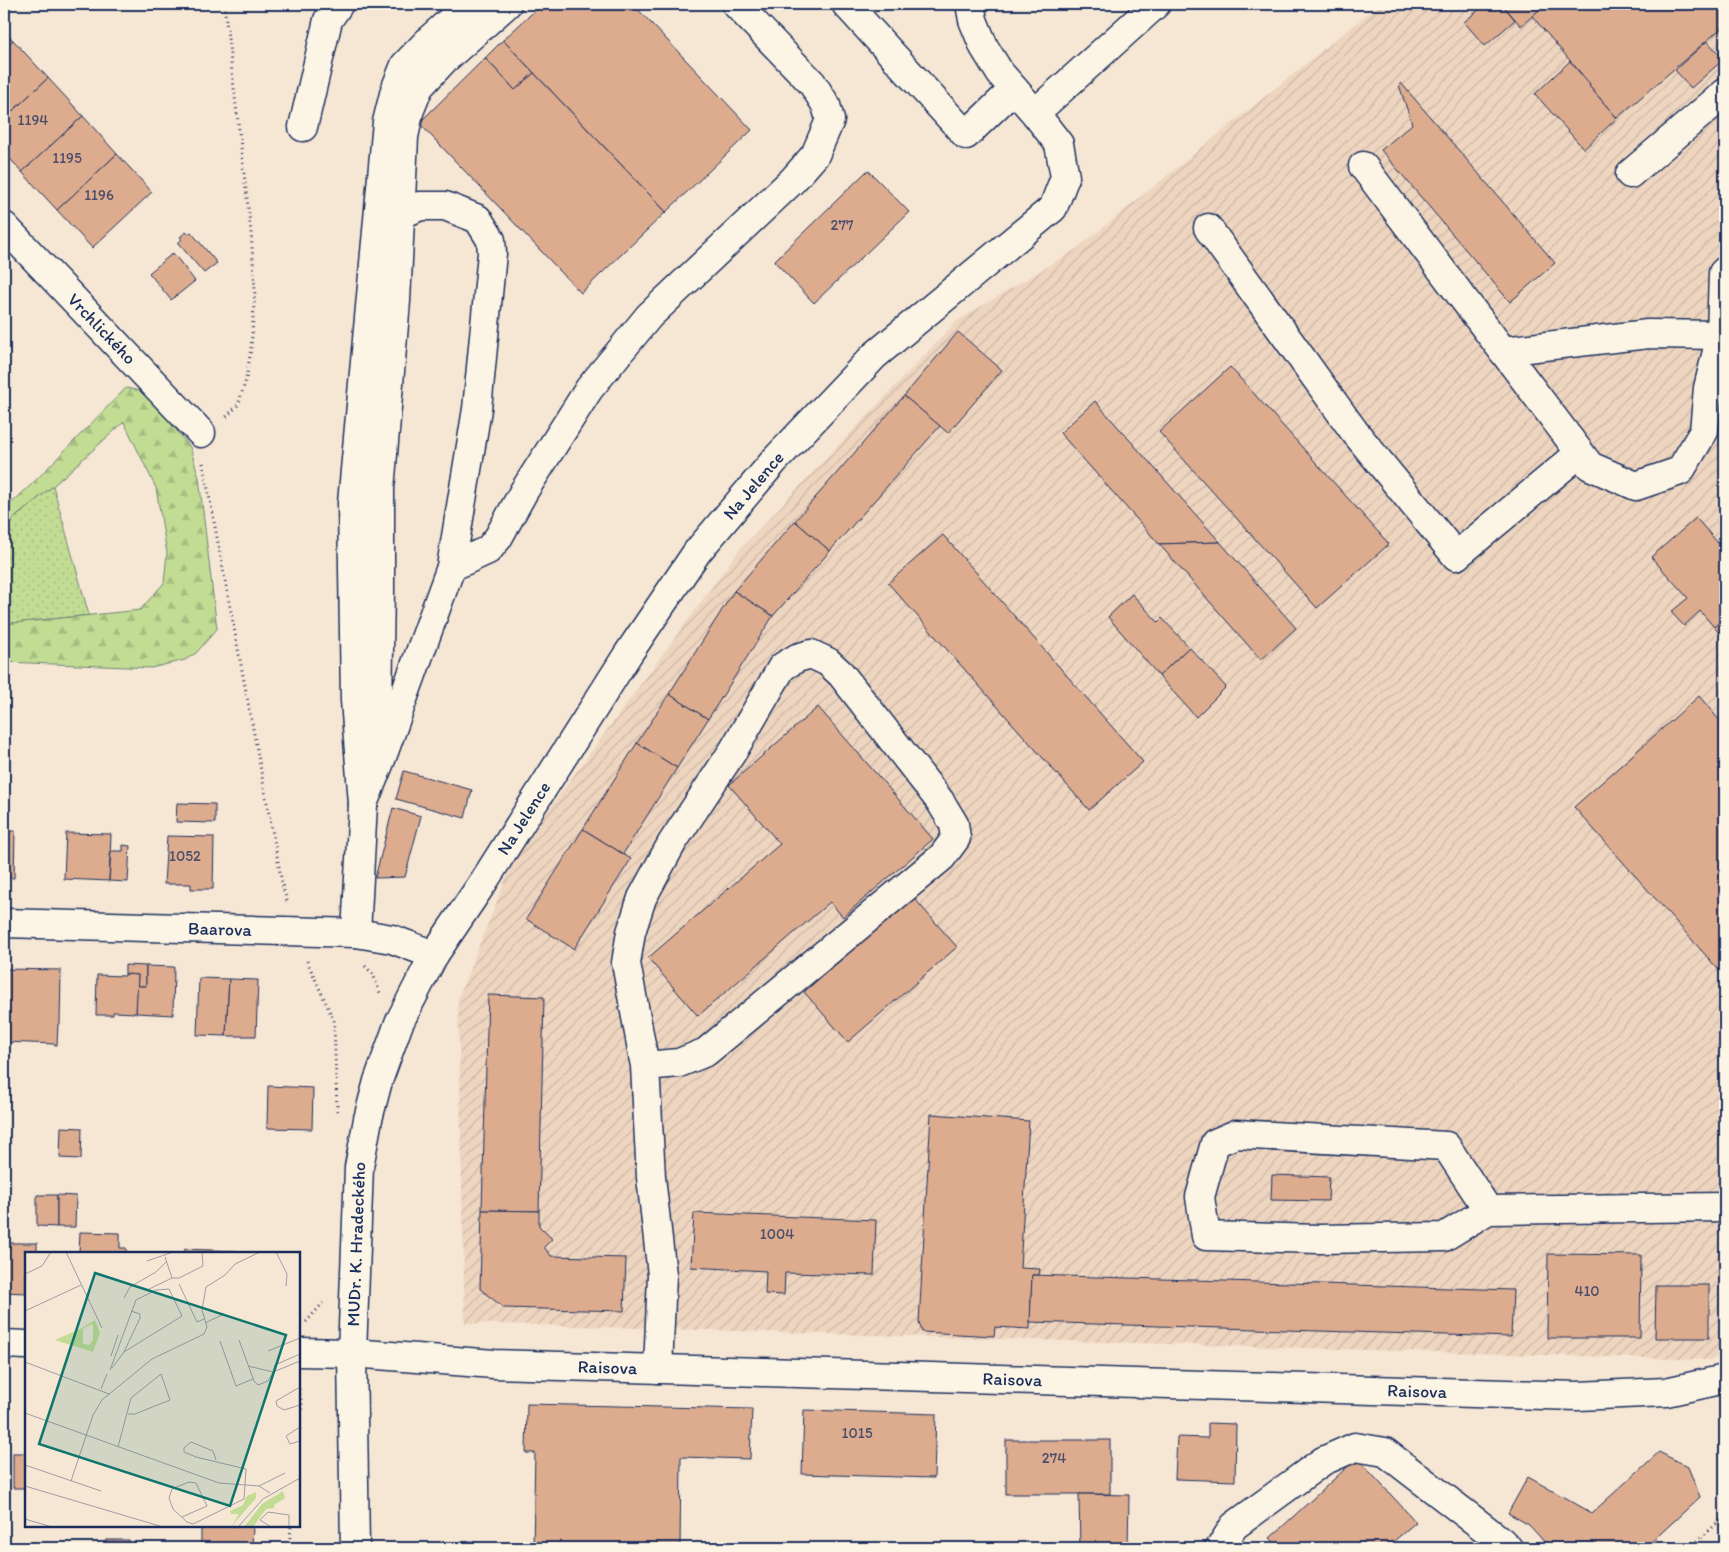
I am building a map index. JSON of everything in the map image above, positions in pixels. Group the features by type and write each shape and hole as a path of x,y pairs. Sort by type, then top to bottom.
{"street":[{"path":"303,127 328,20 339,4"},
{"path":"356,933 363,804 355,700 352,503 387,122 395,90 405,65 431,38 469,4"},
{"path":"382,757 378,706 380,489 395,311 404,137 408,112 419,87 443,61 507,4"},
{"path":"451,567 488,550 498,538 524,491 589,389 649,316 793,180 815,155 830,120 826,104 812,83 736,4"},
{"path":"846,4 966,135 1007,81"},
{"name":"Na Jelence","path":"434,955 484,881 628,654 697,552 775,460 874,356 1053,208 1065,178 1059,144 1007,81 984,47 973,20 970,4"},
{"path":"1035,114 1156,4"},
{"path":"1630,174 1725,93"},
{"path":"1363,166 1590,466 1636,486 1680,471 1704,431 1708,388 1723,333 1723,273 1725,271"},
{"path":"363,804 451,567 477,409 492,253 491,240 478,219 445,206 420,206 400,216"},
{"name":"Vrchlického","path":"4,226 201,433"},
{"path":"1208,228 1354,431 1456,556 1580,453"},
{"path":"1503,351 1648,334 1723,333"},
{"path":"645,1066 680,1063 706,1052 942,858 956,838 954,824 940,801 841,674 828,662 811,654 796,658 782,667 733,751 672,842 642,898 631,932 626,963 645,1066 651,1177 662,1275 658,1369"},
{"name":"Baarova","path":"4,923 356,933 392,939 434,955"},
{"name":"MUDr. K. Hradeckého","path":"355,1548 352,1353 359,1167 368,1119 378,1081 399,1023 434,955"},
{"path":"1488,1210 1446,1146 1236,1134 1215,1144 1200,1197 1206,1236 1319,1239 1444,1237 1488,1210 1725,1207"},
{"path":"4,1344 25,1345"},
{"name":"Raisova","path":"300,1352 352,1353 494,1364 1578,1396 1666,1392 1725,1379"},
{"path":"1220,1548 1234,1526 1323,1461 1356,1447 1385,1452 1508,1548"}],"path":[{"path":"224,4 251,232 255,290 251,349 246,380 238,405 221,422 201,433 197,440 202,458 283,888 303,952 322,990 334,1020 338,1119"},
{"path":"358,960 373,974 380,993 380,1000"},
{"path":"303,1324 329,1296"},
{"path":"300,1394 302,1405 300,1427"},
{"path":"1690,1548 1725,1516"},
{"path":"288,1548 291,1527"}],"shaded area":[{"path":"1380,4 1725,4 1725,1352 1712,1360 465,1323 458,998 516,854 740,549 957,321 1075,250"}],"green space":[{"path":"126,388 140,391 155,404 190,447 199,478 217,629 196,653 185,660 151,668 4,662 4,624 140,610 164,583 167,553 156,488 124,422 53,486 7,524 7,507"},
{"path":"53,486 89,615 4,624 4,527"}],"building":[{"path":"542,4 633,4 752,130 666,212 503,40"},
{"path":"1486,4 1502,4 1515,20 1485,46 1464,22"},
{"path":"1502,4 1546,4 1521,26"},
{"path":"1546,4 1725,4 1725,25 1617,118 1532,16"},
{"path":"4,31 13,40 4,49"},
{"path":"13,40 48,78 4,119 4,49"},
{"path":"503,40 534,73 515,90 485,58"},
{"path":"1707,41 1724,59 1691,88 1675,70"},
{"path":"485,58 515,90 534,73 666,212 581,293 419,123"},
{"path":"1570,61 1617,118 1584,149 1535,94"},
{"path":"48,78 83,116 22,172 4,152 4,119"},
{"path":"1401,83 1555,263 1510,302 1381,150 1412,124 1399,85"},
{"path":"83,116 117,154 57,210 22,172"},
{"path":"117,154 152,192 92,248 57,210"},
{"path":"868,170 909,212 814,303 774,261"},
{"path":"186,232 188,234 191,232 217,263 204,273 178,243 182,239 180,237"},
{"path":"173,253 195,281 171,300 149,273"},
{"path":"958,332 1002,370 948,433 904,396"},
{"path":"1230,367 1389,544 1317,608 1159,432"},
{"path":"904,396 940,426 830,551 795,521"},
{"path":"1095,401 1220,542 1159,544 1060,433"},
{"path":"1696,518 1725,551 1725,617 1714,627 1700,611 1684,626 1671,612 1688,598 1651,557"},
{"path":"795,521 830,551 773,616 734,591"},
{"path":"943,535 1143,762 1089,810 888,583"},
{"path":"1220,542 1296,628 1261,660 1159,544"},
{"path":"734,591 773,616 708,719 669,694"},
{"path":"1132,594 1158,622 1162,618 1189,647 1159,676 1108,617"},
{"path":"1725,617 1725,640 1714,627"},
{"path":"1189,647 1226,687 1196,717 1159,676"},
{"path":"669,694 708,719 677,768 637,743"},
{"path":"1699,696 1725,727 1725,977 1574,807"},
{"path":"818,707 933,839 843,917 830,902 698,1016 648,958 780,844 729,785"},
{"path":"637,743 677,768 623,854 583,829"},
{"path":"404,771 472,790 465,818 396,799"},
{"path":"177,803 215,804 215,823 176,822"},
{"path":"393,808 421,816 405,877 375,878"},
{"path":"583,829 631,859 574,949 526,919"},
{"path":"4,831 15,831 14,878 4,878"},
{"path":"66,833 111,834 109,881 64,879"},
{"path":"167,836 214,837 213,889 191,889 191,884 164,884"},
{"path":"123,845 130,846 128,882 109,881 111,851 123,851"},
{"path":"913,897 957,947 848,1042 804,992"},
{"path":"125,965 146,966 146,986 137,986 138,975 125,974"},
{"path":"146,966 174,967 173,1015 136,1013 137,986 146,986"},
{"path":"4,969 61,970 60,1024 58,1024 57,1045 4,1042"},
{"path":"125,974 138,975 136,1013 113,1012 113,1015 96,1015 97,975 125,976"},
{"path":"199,978 229,979 226,1036 197,1035"},
{"path":"229,979 258,980 256,1036 226,1036"},
{"path":"488,995 544,997 539,1211 482,1210"},
{"path":"268,1086 313,1088 312,1129 267,1128"},
{"path":"931,1114 1029,1121 1020,1268 1040,1269 1039,1275 1032,1275 1030,1329 995,1327 994,1336 922,1332 919,1322"},
{"path":"61,1127 82,1128 81,1159 60,1158"},
{"path":"1272,1175 1329,1177 1328,1201 1271,1200"},
{"path":"37,1195 57,1195 57,1227 37,1226"},
{"path":"57,1195 76,1196 75,1227 57,1227"},
{"path":"482,1210 539,1211 539,1226 552,1239 544,1247 551,1256 626,1258 624,1311 504,1308 480,1289"},
{"path":"694,1213 876,1220 874,1275 785,1273 784,1295 765,1294 766,1271 691,1267"},
{"path":"80,1232 120,1233 120,1248 126,1248 126,1252 79,1252"},
{"path":"4,1243 37,1243 37,1252 25,1252 25,1293 4,1292"},
{"path":"185,1249 236,1251 236,1252 184,1252"},
{"path":"1548,1254 1641,1255 1640,1338 1547,1338"},
{"path":"1032,1275 1513,1290 1511,1337 1030,1322"},
{"path":"1656,1285 1709,1285 1709,1338 1655,1338"},
{"path":"527,1404 752,1409 750,1459 681,1457 680,1548 533,1548 535,1453 526,1453"},
{"path":"804,1410 936,1414 934,1478 802,1474"},
{"path":"1208,1423 1236,1424 1235,1481 1175,1479 1177,1437 1208,1438"},
{"path":"1006,1440 1110,1440 1110,1494 1006,1494"},
{"path":"1659,1452 1688,1467 1700,1497 1645,1548 1550,1548 1529,1525 1508,1513 1528,1477 1592,1513"},
{"path":"13,1453 25,1453 25,1488 13,1488"},
{"path":"1357,1458 1416,1522 1386,1548 1280,1548 1270,1538"},
{"path":"1079,1494 1129,1495 1128,1548 1080,1548"},
{"path":"201,1527 253,1527 252,1548 201,1548"},
{"path":"106,1540 129,1540 129,1548 106,1548"}]}
